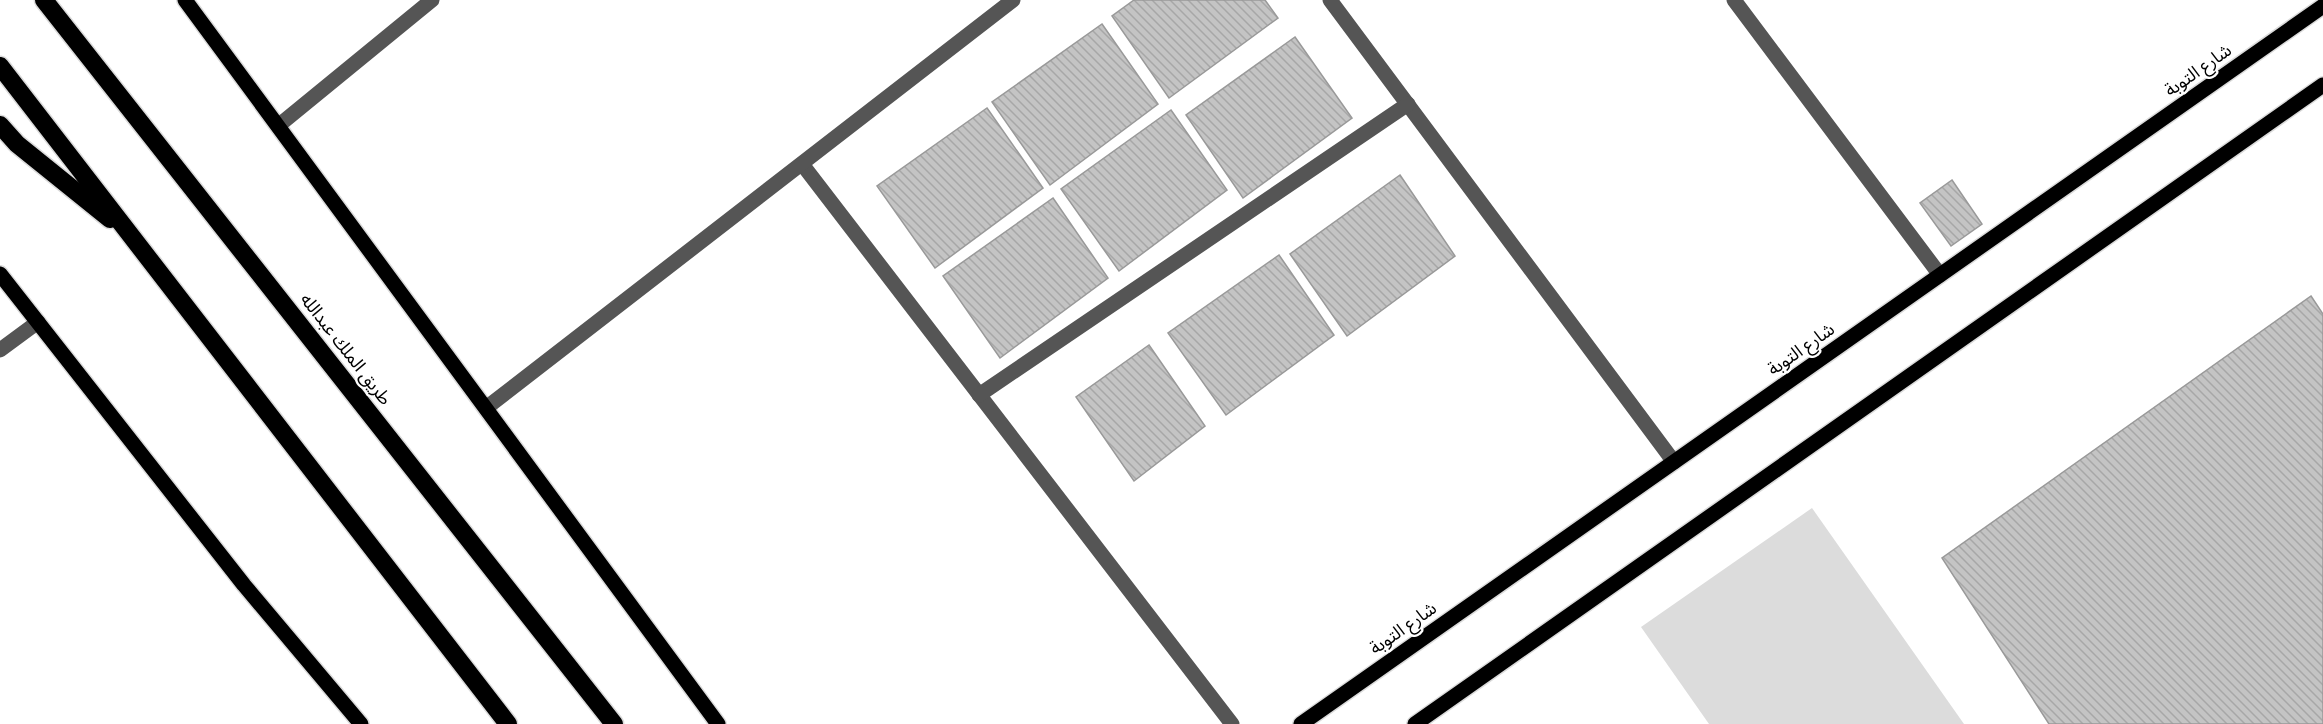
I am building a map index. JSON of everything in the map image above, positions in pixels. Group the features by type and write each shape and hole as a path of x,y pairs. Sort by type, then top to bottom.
{"highway":[{"name":"طريق الملك عبدالله","path":"44,0 615,724"},
{"path":"0,66 508,724"},
{"path":"0,125 16,144 132,237"}],"main road":[{"path":"185,0 718,724"},
{"name":"شارع التوبة","path":"1301,724 2323,6"},
{"path":"1415,724 2323,85"},
{"path":"0,274 244,585 361,724"}],"street":[{"path":"278,126 432,0"},
{"path":"486,408 1013,0"},
{"path":"1330,0 1674,462"},
{"path":"1734,0 1940,275"},
{"path":"979,394 1408,105"},
{"path":"802,164 1232,724"},
{"path":"0,350 38,322"}],"shaded area":[{"path":"1812,508 1964,724 1709,724 1641,627"}],"building":[{"path":"1134,0 1265,0 1278,18 1169,98 1112,16"},
{"path":"1102,24 1158,104 1050,185 992,102"},
{"path":"1295,37 1352,118 1243,198 1186,115"},
{"path":"987,108 1043,188 935,268 877,186"},
{"path":"1171,110 1227,190 1119,271 1061,189"},
{"path":"1400,175 1455,256 1347,336 1290,254"},
{"path":"1952,180 1982,224 1951,246 1920,203"},
{"path":"1053,198 1108,278 1000,358 943,276"},
{"path":"1279,255 1334,335 1226,415 1168,333"},
{"path":"2311,296 2323,314 2323,724 2049,724 1942,558"},
{"path":"1149,345 1205,426 1134,481 1076,397"}]}
